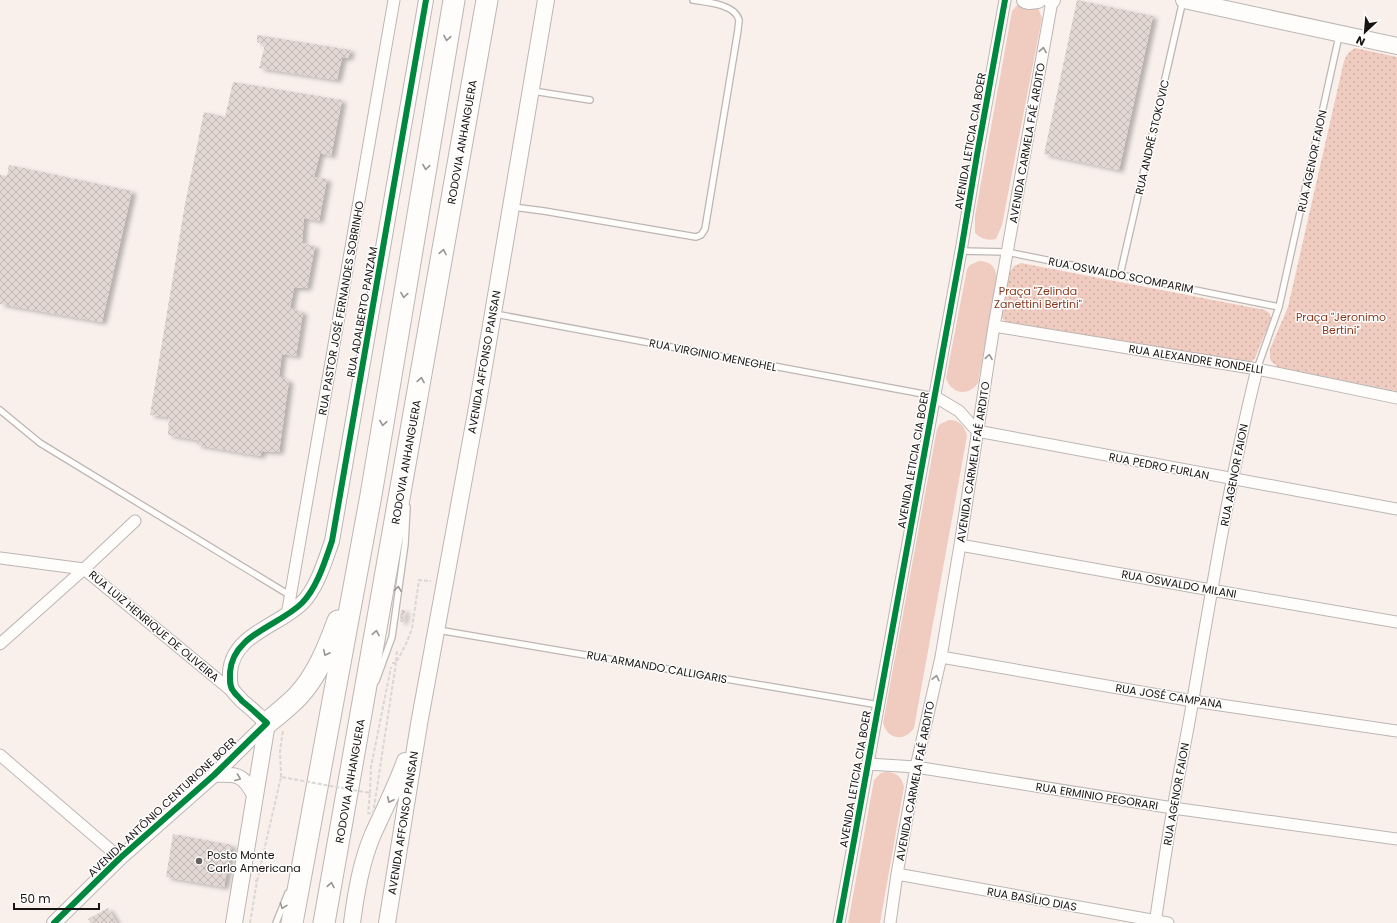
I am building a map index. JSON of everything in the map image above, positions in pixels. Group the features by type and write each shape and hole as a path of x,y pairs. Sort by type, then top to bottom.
{"highway":[{"path":"292,923 371,495 454,0"},
{"name":"RODOVIA ANHANGUERA","path":"324,923 487,0"},
{"path":"267,724 298,696 317,671 327,650 342,612 371,495"}],"main road":[{"name":"AVENIDA AFFONSO PANSAN","path":"387,923 418,724 478,402 546,0"},
{"path":"1025,0 1048,0"},
{"path":"1184,0 1397,46"},
{"path":"234,923 254,795 267,724"},
{"name":"AVENIDA AFFONSO PANSAN","path":"352,923 354,903 366,855 373,835 397,785 418,724"}],"street":[{"name":"RUA PASTOR JOSÉ FERNANDES SOBRINHO","path":"288,615 394,0"},
{"name":"RUA ADALBERTO PANZAM","path":"233,692 229,681 230,668 240,647 249,638 288,615 303,602 316,583 332,541 426,0"},
{"name":"AVENIDA LETICIA CIA BOER","path":"839,923 1005,0"},
{"name":"AVENIDA CARMELA FAÉ ARDITO","path":"890,923 916,767 941,657 1048,0"},
{"name":"RUA ALEXANDRE RONDELLI","path":"994,326 1257,369 1397,398"},
{"name":"RUA AGENOR FAION","path":"1155,922 1173,808 1193,701 1211,590 1243,426 1257,369"},
{"path":"934,396 959,410 977,431"},
{"name":"RUA PEDRO FURLAN","path":"977,431 1397,510"},
{"path":"0,644 84,569 135,520"},
{"name":"RUA OSWALDO MILANI","path":"960,545 1397,622"},
{"name":"RUA LUIZ HENRIQUE DE OLIVEIRA","path":"0,558 84,569 233,692"},
{"name":"RUA JOSÉ CAMPANA","path":"941,657 1193,701 1397,731"},
{"path":"233,692 267,724"},
{"name":"AVENIDA ANTÔNIO CENTURIONE BOER","path":"54,923 120,858 214,774 267,724"},
{"path":"0,755 120,858"},
{"name":"RUA ERMINIO PEGORARI","path":"868,764 916,767 1173,808 1397,839"},
{"name":"AVENIDA ANTÔNIO CENTURIONE BOER","path":"214,774 228,774 242,778 254,795"},
{"name":"RUA BASÍLIO DIAS","path":"897,874 1155,922 1168,923"}],"lane":[{"path":"511,207 544,211 696,237 701,235 705,229 739,20 733,11 718,4 693,0"},
{"name":"RUA ANDRÉ STOKOVIC","path":"1120,275 1184,0"},
{"name":"RUA AGENOR FAION","path":"1257,369 1279,307 1340,33"},
{"path":"531,90 590,100"},
{"name":"RUA OSWALDO SCOMPARIM","path":"961,251 1007,252 1279,307"},
{"name":"RUA VIRGINIO MENEGHEL","path":"492,313 934,396"},
{"path":"0,410 40,443 291,596"},
{"path":"406,464 407,485"},
{"path":"374,687 392,637 404,544 408,499"},
{"name":"RUA ARMANDO CALLIGARIS","path":"436,629 879,705"},
{"path":"360,720 369,700"},
{"path":"293,880 307,844"},
{"path":"276,923 290,887"}],"path":[{"path":"396,663 412,629 419,580 444,583"},
{"path":"396,663 392,662 371,767 368,813 373,814 396,663 398,648"},
{"path":"250,923 257,881 281,777 280,751"},
{"path":"281,777 370,793"}],"green space":[{"path":"1019,3 1038,8 1042,18 1002,225 996,239 987,240 975,233 975,216 1012,11"},
{"name":"Praça \"Jeronimo Bertini\"","path":"1355,48 1397,57 1397,391 1278,367 1271,361 1270,357 1270,349 1288,307 1344,61 1348,53"},
{"path":"979,261 989,263 995,270 997,277 978,383 965,392 960,392 952,388 946,378 967,269 970,265"},
{"name":"Praça \"Zelinda Zanettini Bertini\"","path":"1021,263 1265,310 1270,314 1271,319 1255,358 1251,363 1006,323 1001,316 1010,272 1014,266"},
{"path":"949,420 959,422 965,429 967,436 914,728 906,736 897,737 892,736 885,729 883,723 937,429 940,424"},
{"path":"881,773 893,773 898,776 902,780 904,787 880,923 848,923 874,780"}],"building":[{"path":"1077,0 1153,16 1119,170 1044,154"},
{"path":"257,35 351,50 348,58 342,58 337,80 259,68 265,45 257,42"},
{"path":"233,82 342,100 331,156 320,153 314,177 327,179 319,221 304,218 302,243 315,246 307,288 294,288 290,308 303,312 296,356 282,354 279,376 289,381 279,452 262,451 260,456 197,445 197,440 168,435 169,417 150,415 185,204 204,112 225,117"},
{"path":"9,165 132,191 102,322 0,304 0,175 7,176"},
{"path":"401,610 405,610 403,622 400,622"},
{"name":"Posto Monte Carlo Americana","path":"173,834 232,845 224,887 166,877"},
{"path":"108,908 117,923 91,923 88,919"}],"cycle path":[{"path":"54,923 120,858 214,775 267,723 232,690 230,683 230,672 233,659 239,648 258,632 292,611 307,597 320,574 332,541 426,0"},
{"path":"839,923 1005,0"}],"place":[{"name":"Posto Monte Carlo Americana","path":"199,861"}]}
